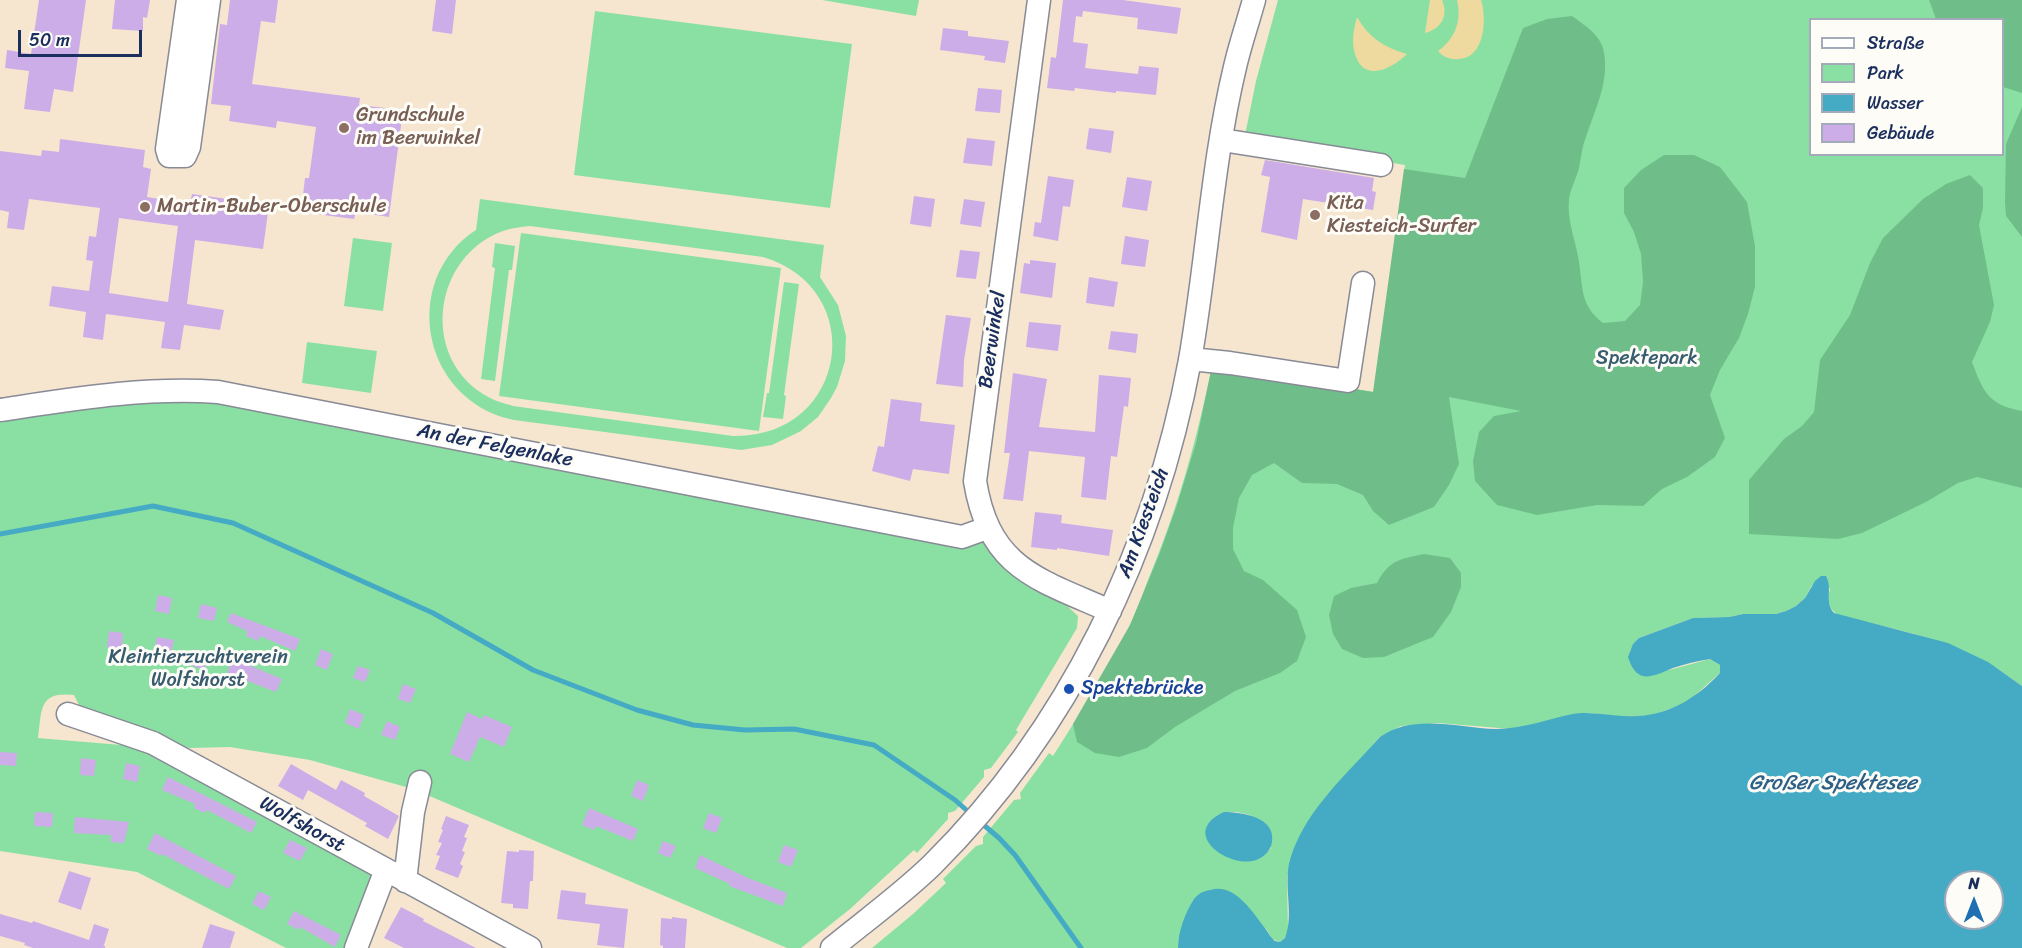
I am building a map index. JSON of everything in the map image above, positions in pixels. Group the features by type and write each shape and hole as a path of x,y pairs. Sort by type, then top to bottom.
{"street":[{"path":"188,0 167,149 169,156 176,158 185,156 189,147 209,0"},
{"name":"Beerwinkel","path":"1039,0 975,481 978,504 987,528 1007,556 1034,577 1110,611"},
{"name":"Am Kiesteich","path":"832,948 931,866 980,811 1034,743 1069,688 1110,611 1150,517 1174,434 1190,359 1234,68 1254,0"},
{"path":"1222,140 1381,165"},
{"path":"1190,359 1348,381 1363,283"},
{"name":"An der Felgenlake","path":"0,410 117,393 161,390 218,392 962,537 987,528"},
{"name":"Wolfshorst","path":"68,714 153,743 530,948"},
{"path":"356,948 382,880 396,876 420,782"}],"green space":[{"path":"822,0 919,0 916,16"},
{"name":"Spektepark","path":"1278,0 2022,0 2022,686 1979,659 1935,640 1840,616 1829,604 1830,588 1812,585 1805,598 1786,611 1776,614 1693,618 1639,638 1630,651 1669,670 1710,659 1720,665 1720,673 1693,697 1680,705 1653,715 1627,717 1589,713 1511,729 1438,723 1401,726 1380,737 1320,805 1296,845 1287,877 1288,931 1280,942 1272,939 1266,929 1214,889 1198,897 1189,909 1178,948 872,948 946,883 943,879 976,846 983,844 983,837 1014,800 1021,799 1020,793 1049,753 1053,756 1102,676 1132,621 1159,553 1193,449 1212,366 1374,392 1405,165 1244,140 1256,81","holes":["1224,812 1250,815 1271,848 1255,860 1227,857"]},
{"path":"1929,0 2022,0 2022,93 2004,87 2004,18 1936,18"},
{"path":"595,11 852,44 830,208 574,175"},
{"path":"1572,16 1598,38 1605,60 1601,94 1585,141 1569,203 1584,295 1590,310 1603,323 1625,321 1640,305 1643,282 1641,254 1634,232 1624,213 1624,188 1641,170 1664,155 1694,155 1720,167 1747,202 1755,246 1755,287 1739,338 1720,370 1710,395 1725,438 1715,457 1687,477 1662,489 1643,506 1597,505 1537,515 1497,505 1475,481 1473,461 1479,432 1494,416 1521,411 1449,397 1459,464 1449,485 1434,507 1389,525 1373,511 1363,495 1337,484 1302,483 1274,463 1252,475 1239,498 1233,528 1233,549 1244,571 1263,580 1297,610 1306,637 1297,661 1280,673 1235,691 1175,727 1147,748 1119,757 1095,753 1077,742 1073,724 1130,625 1177,505 1196,443 1212,366 1373,392 1404,169 1465,178 1523,28 1547,19"},
{"path":"2022,107 2022,237 2006,216 2005,203 2006,144"},
{"path":"1970,175 1983,188 1983,208 1979,225 1994,305 1990,322 1972,362 1984,389 1994,401 2022,411 2022,488 1977,477 1958,483 1926,502 1862,533 1838,539 1749,534 1749,480 1784,439 1802,426 1814,412 1820,360 1850,315 1870,263 1883,238 1923,199 1946,184"},
{"path":"480,199 824,245 820,277 838,305 846,336 845,361 837,387 818,417 801,431 772,445 741,450 514,420 491,413 471,401 455,386 442,368 434,347 430,325 430,302 439,272 458,245 476,230","holes":["530,226 763,257 797,274 820,299 831,328 831,359 821,389 801,413 772,430 733,436 513,406 483,394 463,377 450,355 443,331 444,307 450,283 462,261 480,244 513,228"]},
{"path":"521,233 781,268 759,431 499,396"},
{"path":"353,238 392,243 383,311 344,306"},
{"path":"495,243 515,246 512,270 509,270 495,381 481,379 495,268 492,267"},
{"path":"784,282 799,284 784,395 786,396 783,419 763,417 767,393 769,393"},
{"path":"307,342 377,351 371,393 302,383"},
{"name":"Kleintierzuchtverein Wolfshorst","path":"201,399 982,541 1004,568 1040,593 1064,603 1078,616 1077,628 1016,730 1018,732 991,768 984,770 984,777 955,811 948,813 948,819 917,853 914,850 850,909 801,948 787,948 413,789 310,760 230,747 189,748 81,709 74,695 54,696 48,699 42,711 38,738 133,746 373,875 346,948 286,948 137,872 0,851 0,419 98,404"},
{"path":"1424,554 1450,558 1461,573 1461,587 1451,612 1433,637 1384,657 1363,658 1342,649 1333,634 1329,615 1334,596 1351,588 1377,583 1391,565 1408,557"}],"sand":[{"path":"1430,0 1442,0 1445,11 1439,25 1425,33"},
{"path":"1457,0 1481,0 1484,26 1479,45 1474,52 1468,57 1456,59 1438,51 1449,41 1456,29 1459,15"},
{"path":"1357,17 1378,41 1407,54 1387,68 1372,71 1365,69 1359,63 1353,45"}],"water":[{"name":"Großer Spektesee","path":"1821,576 1826,576 1831,609 1834,613 1948,643 1988,662 2022,686 2022,948 1178,948 1179,936 1188,910 1194,899 1207,890 1227,890 1234,894 1253,913 1275,941 1280,942 1285,938 1289,920 1288,873 1295,846 1314,812 1380,737 1407,725 1436,724 1506,729 1579,713 1637,716 1664,711 1688,700 1710,683 1720,673 1720,665 1710,659 1682,665 1652,676 1641,675 1636,672 1628,657 1633,644 1639,638 1693,618 1776,614 1796,606 1805,598 1815,581"},
{"path":"1224,812 1248,815 1269,827 1272,842 1266,854 1251,861 1239,861 1215,850 1208,841 1205,831 1210,821"}],"building":[{"path":"39,0 86,0 73,92 54,89 50,112 24,109 29,71 5,68 7,50 31,54"},
{"path":"115,0 150,0 147,18 143,17 143,31 112,29"},
{"path":"230,0 278,0 275,23 261,21 252,84 360,98 359,105 403,110 389,217 356,212 354,219 301,212 305,178 309,178 316,127 277,121 276,128 229,121 231,106 211,104 220,24 227,25"},
{"path":"436,0 456,0 452,34 432,31"},
{"path":"1063,0 1123,0 1181,8 1177,34 1137,29 1138,18 1083,11 1082,17 1076,16 1073,42 1088,44 1085,68 1138,74 1139,66 1159,68 1156,95 1047,88 1051,57 1056,58"},
{"path":"943,28 968,31 968,36 1009,41 1005,63 984,60 985,56 940,50"},
{"path":"978,88 1002,90 1000,113 975,111"},
{"path":"1089,128 1114,131 1111,153 1086,149"},
{"path":"967,138 995,141 992,166 963,163"},
{"path":"60,139 145,150 143,167 151,169 147,197 190,204 192,194 269,205 263,249 195,240 187,304 224,310 220,330 184,325 180,350 161,348 165,322 106,314 103,340 83,337 86,312 49,306 52,286 89,291 93,261 86,260 89,236 96,237 100,208 29,199 24,230 7,228 9,212 0,210 0,151 41,156 42,150 59,152","holes":["119,218 178,226 168,302 109,293"]},
{"path":"1265,160 1374,178 1372,191 1376,192 1373,210 1303,199 1297,240 1261,232 1270,177 1261,175"},
{"path":"1048,176 1074,180 1070,207 1063,206 1058,241 1033,236 1035,222 1041,223"},
{"path":"1127,177 1152,181 1147,211 1122,207"},
{"path":"914,196 935,199 931,227 910,224"},
{"path":"964,199 985,202 981,227 960,224"},
{"path":"1125,236 1149,240 1145,267 1121,264"},
{"path":"960,250 980,252 976,279 956,277"},
{"path":"1030,260 1056,263 1052,298 1020,293 1024,263 1030,264"},
{"path":"1089,277 1118,282 1114,307 1086,303"},
{"path":"946,315 971,318 964,360 963,387 936,384"},
{"path":"1029,322 1061,325 1058,351 1026,347"},
{"path":"1111,331 1138,334 1136,353 1108,349"},
{"path":"1013,373 1047,379 1039,427 1095,432 1099,375 1131,378 1128,407 1124,406 1117,457 1111,456 1106,500 1081,497 1085,457 1029,451 1023,501 1003,499 1010,453 1004,453"},
{"path":"891,399 922,403 920,421 955,425 949,474 913,469 910,481 872,471 878,446 884,447"},
{"path":"1035,512 1062,515 1061,523 1113,530 1109,556 1057,548 1057,550 1031,547"},
{"path":"158,595 172,598 169,614 155,611"},
{"path":"201,604 217,608 214,621 198,618"},
{"path":"231,613 300,639 295,651 260,636 258,641 246,636 247,631 227,622"},
{"path":"109,631 123,633 122,649 107,648"},
{"path":"157,637 174,640 171,653 154,650"},
{"path":"195,649 210,654 204,670 190,665"},
{"path":"321,649 333,654 327,670 315,665"},
{"path":"232,658 282,679 276,692 227,673"},
{"path":"358,666 370,670 365,682 353,678"},
{"path":"403,684 416,689 410,703 398,699"},
{"path":"350,709 364,715 359,729 345,723"},
{"path":"467,712 482,719 484,715 512,727 504,747 480,737 469,762 450,754"},
{"path":"387,721 400,727 395,740 381,735"},
{"path":"0,752 17,753 16,766 0,765"},
{"path":"81,758 96,760 94,776 80,775"},
{"path":"126,763 140,766 137,782 123,779"},
{"path":"291,764 336,790 341,780 399,816 388,839 365,826 367,823 308,790 303,800 278,786"},
{"path":"168,777 257,822 251,833 207,810 205,813 194,808 195,804 162,790"},
{"path":"637,780 649,785 643,801 631,796"},
{"path":"589,808 638,829 633,841 596,826 594,830 582,825"},
{"path":"35,812 53,813 52,827 34,826"},
{"path":"709,813 722,818 716,833 703,828"},
{"path":"446,816 469,825 464,837 467,838 462,851 465,852 460,864 463,866 458,878 435,869 440,856 436,855 442,843 438,842"},
{"path":"75,817 129,822 124,843 111,842 111,835 74,833"},
{"path":"155,833 236,876 229,889 162,854 161,856 147,849"},
{"path":"290,840 307,848 300,861 283,853"},
{"path":"663,841 676,846 670,858 658,853"},
{"path":"784,845 798,850 791,867 778,862"},
{"path":"519,850 534,851 533,881 530,881 528,909 513,908 513,904 501,903 507,851 519,852"},
{"path":"700,855 748,878 787,893 783,906 729,886 730,884 695,868"},
{"path":"69,871 91,878 81,910 58,902"},
{"path":"561,890 586,893 585,904 628,909 624,948 597,945 600,924 557,919"},
{"path":"259,891 271,897 264,910 252,904"},
{"path":"401,907 476,948 404,948 384,938"},
{"path":"294,911 341,935 335,947 300,927 299,930 287,924"},
{"path":"0,914 32,923 33,921 89,940 94,924 109,929 104,945 102,945 105,948 33,948 24,945 25,943 0,936"},
{"path":"672,917 687,919 685,948 663,948 660,945 661,918 672,919"},
{"path":"210,924 235,932 230,948 202,948"}],"waterway":[{"path":"0,534 153,506 233,523 433,613 533,670 637,710 693,725 745,730 794,729 874,745 955,800 972,815"},
{"path":"979,821 1015,855 1081,948"}],"place":[{"name":"Grundschule im Beerwinkel","path":"344,128"},
{"name":"Martin-Buber-Oberschule","path":"145,207"},
{"name":"Kita Kiesteich-Surfer","path":"1315,215"},
{"name":"Spektebrücke","path":"1069,689"}]}
